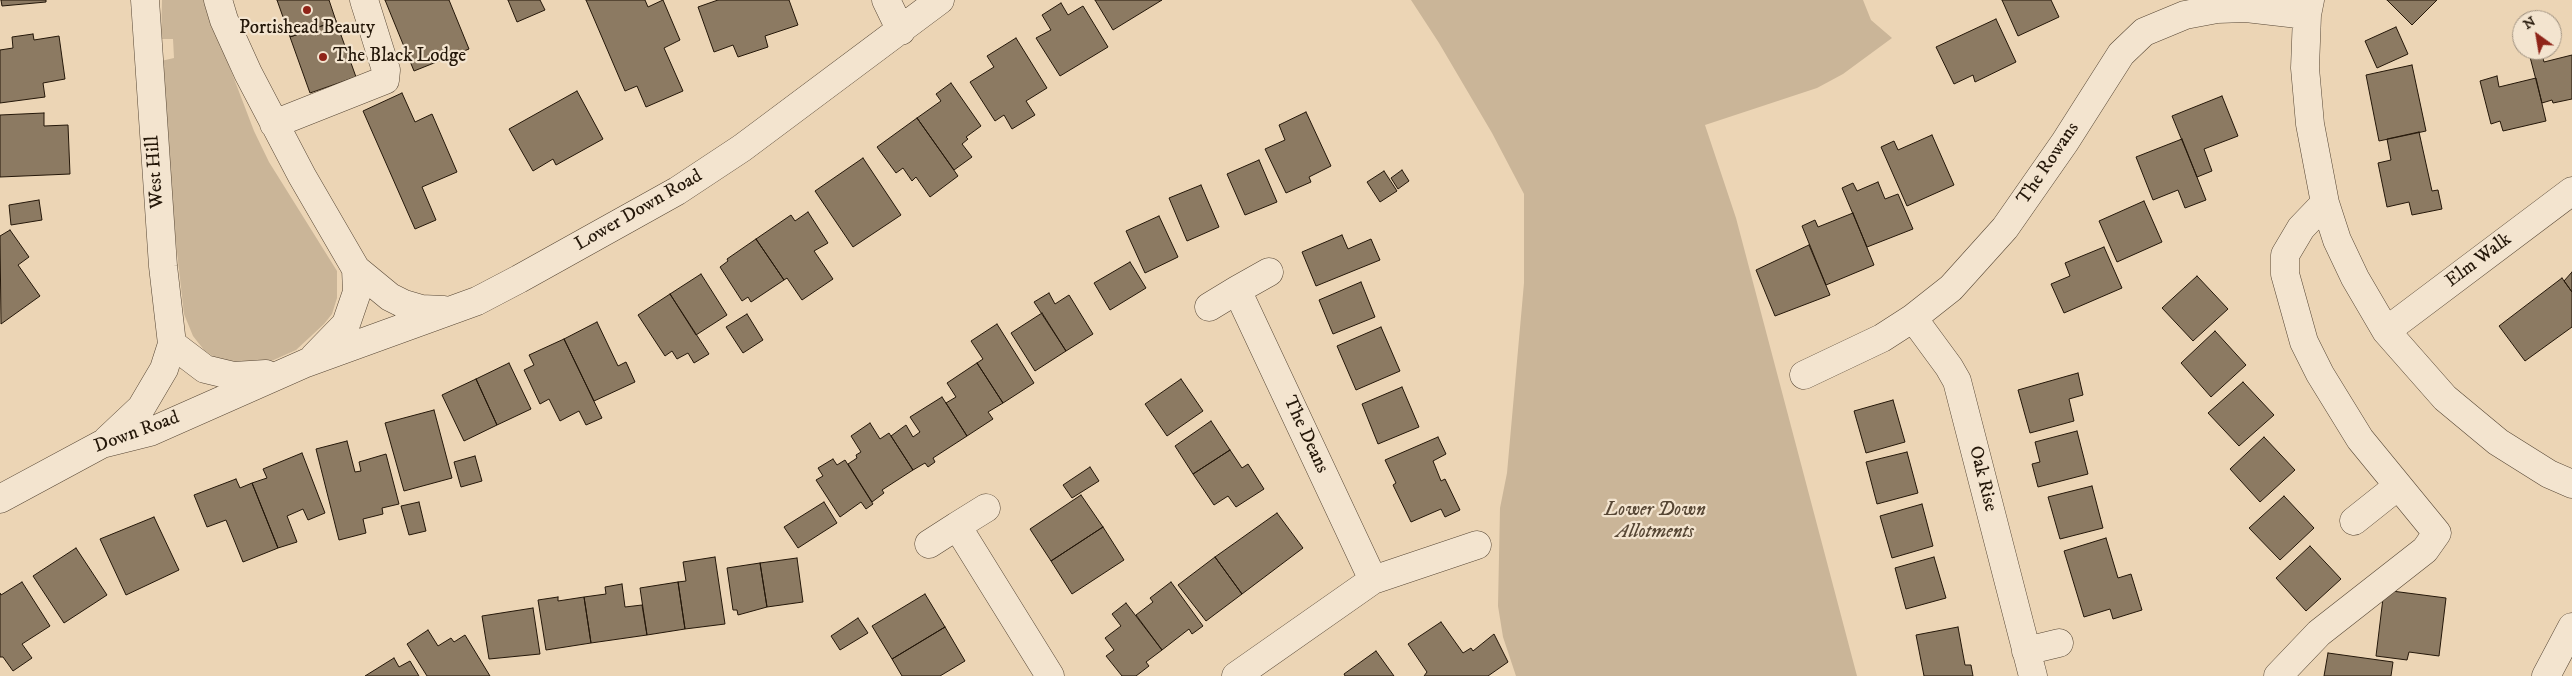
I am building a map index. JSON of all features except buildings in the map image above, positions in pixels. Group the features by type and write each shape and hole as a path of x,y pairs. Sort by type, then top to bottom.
{"street":[{"name":"West Hill","path":"102,444 141,408 164,369 172,344 163,266 145,0"},
{"path":"218,0 224,20 274,124 356,269 390,297 421,309 444,310 477,301"},
{"path":"274,124 385,80 386,70 364,0"},
{"path":"886,0 900,31"},
{"name":"Lower Down Road","path":"297,367 477,301 677,191 742,148 940,0"},
{"path":"2308,8 2305,68 2307,96 2325,203 2337,240 2355,278 2386,331 2445,398 2498,442 2549,474 2572,484"},
{"name":"The Rowans","path":"1804,375 1865,347 1913,318 1951,288 2005,228 2065,142 2118,59 2136,38 2167,21 2217,9 2308,8"},
{"name":"Elm Walk","path":"2386,331 2572,191"},
{"path":"2278,676 2319,634 2425,550 2437,533 2360,439 2310,356 2304,342 2284,274 2284,255 2290,242 2325,203"},
{"path":"172,344 205,369 234,376 297,367 327,346 346,324 357,292 356,269"},
{"path":"1209,307 1269,272"},
{"name":"The Deans","path":"1237,290 1373,580"},
{"name":"Oak Rise","path":"1913,318 1944,359 1956,381 2030,664 2059,643"},
{"name":"Down Road","path":"0,499 102,444 150,432 297,367"},
{"path":"2354,521 2398,486"},
{"path":"928,544 986,508"},
{"path":"957,526 1050,676"},
{"path":"1236,676 1373,580 1477,545"},
{"path":"2546,676 2572,627"}],"green space":[{"path":"162,0 204,0 254,131 269,162 337,271 337,298 332,314 296,350 267,363 247,367 217,359 204,350 193,336 184,314 156,65 161,61 174,58 173,39 161,39"},
{"name":"Lower Down Allotments","path":"1411,0 1863,0 1871,20 1892,38 1843,74 1817,88 1705,125 1736,218 1857,676 1516,676 1503,637 1498,606 1500,508 1507,473 1524,283 1524,194 1492,133 1439,43"}],"place":[{"name":"Portishead Beauty","path":"307,10"},
{"name":"The Black Lodge","path":"323,57"}]}
